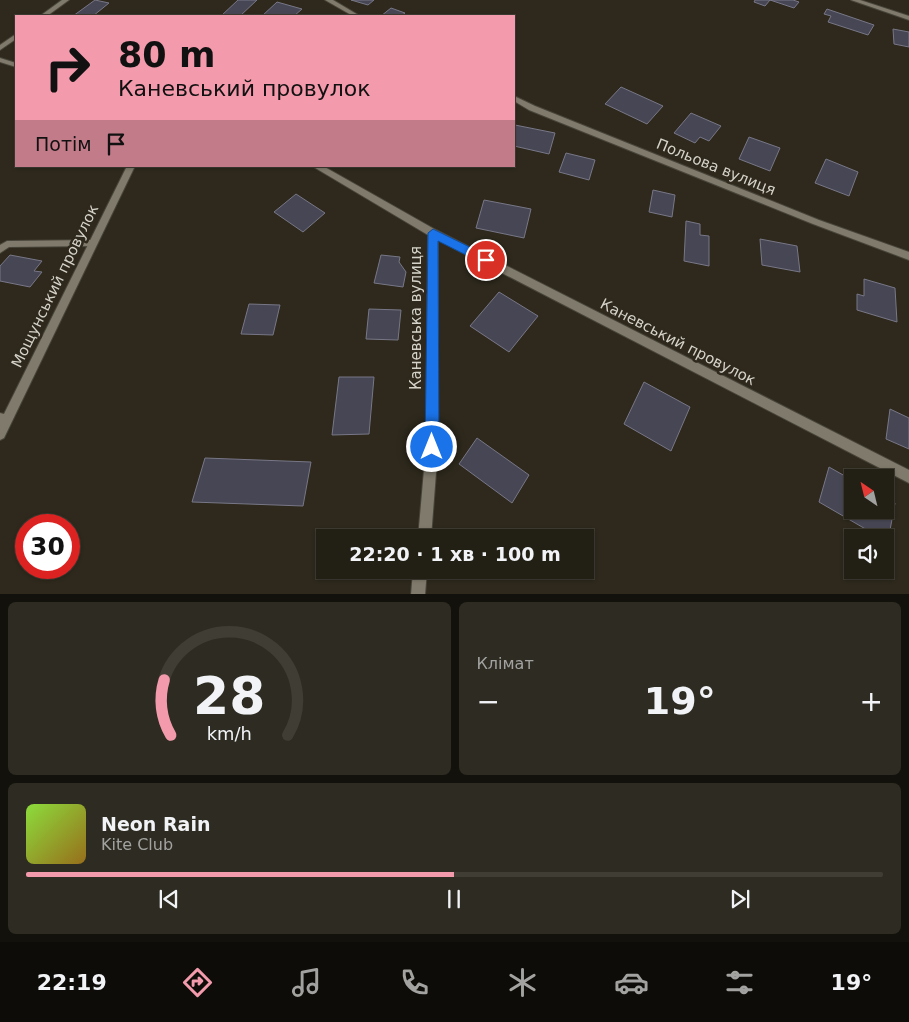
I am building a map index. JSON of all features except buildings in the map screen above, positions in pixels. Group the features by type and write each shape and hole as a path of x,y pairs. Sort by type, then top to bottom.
{"street":[{"path":"44,15 66,0"},
{"path":"328,0 355,15"},
{"path":"854,0 909,18"},
{"path":"0,48 15,37"},
{"path":"0,60 15,65"},
{"name":"Польова вулиця","path":"515,99 532,108 909,256"},
{"name":"Мощунський провулок","path":"0,434 4,419 130,167"},
{"name":"Каневська вулиця","path":"318,167 433,233 432,447 425,529"},
{"name":"Каневський провулок","path":"433,233 909,477"},
{"path":"418,594 419,579"}],"lane":[{"path":"0,250 7,244 92,243"}],"route":[{"path":"432,447 433,233 486,260"}]}
